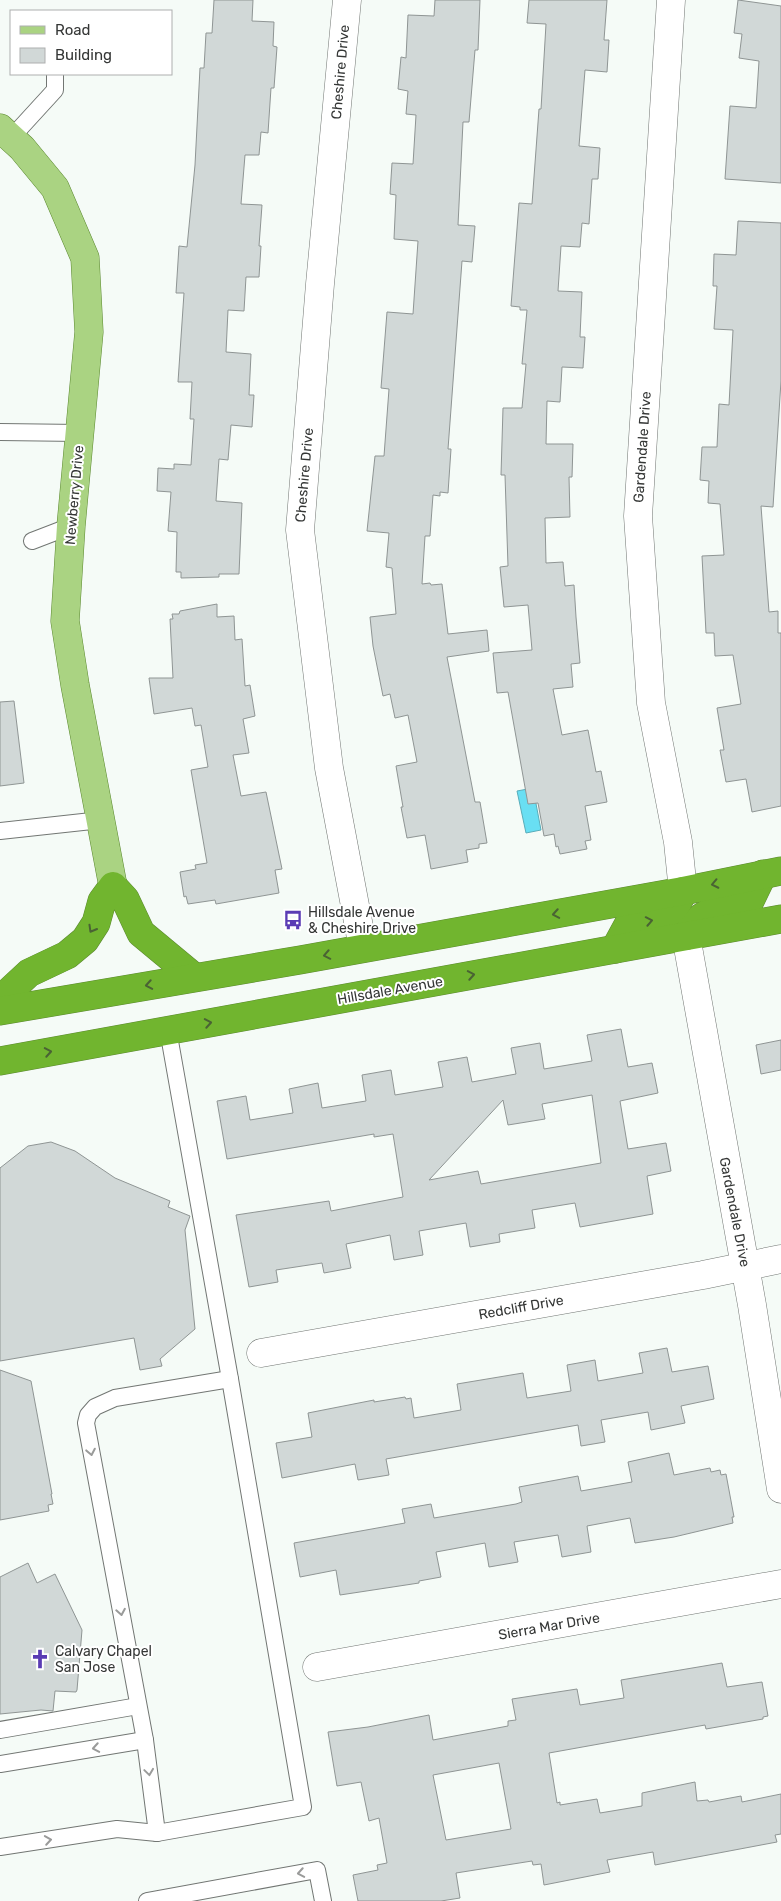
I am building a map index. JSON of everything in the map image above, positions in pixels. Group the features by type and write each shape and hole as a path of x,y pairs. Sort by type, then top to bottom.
{"highway":[{"path":"0,1011 684,891 772,873"},
{"path":"686,936 693,923 708,911 748,903 772,873"},
{"path":"0,1000 29,973 67,955 85,940 96,923 102,901 113,886 125,899 141,932 194,977"},
{"path":"615,948 628,925 662,918 678,903 684,891"},
{"name":"Hillsdale Avenue","path":"0,1061 781,919"}],"main road":[{"name":"Newberry Drive","path":"6,133 56,188 85,258 89,332 71,526 65,621 113,886"}],"street":[{"name":"Cheshire Drive","path":"347,0 320,284 300,530 329,768 363,948"},
{"name":"Gardendale Drive","path":"671,0 638,516 651,703 678,842 684,891"},
{"name":"Gardendale Drive","path":"686,936 745,1266 781,1489"},
{"name":"Redcliff Drive","path":"260,1354 703,1275 781,1259"},
{"name":"Sierra Mar Drive","path":"317,1667 781,1584"}],"lane":[{"path":"6,133 55,90 55,75"},
{"path":"0,432 80,433"},
{"path":"32,541 71,526"},
{"path":"0,831 100,820"},
{"path":"0,1847 118,1829 157,1833 303,1807 168,1030"},
{"path":"157,1833 144,1740 86,1423 88,1415 95,1407 115,1398 230,1379"},
{"path":"0,1730 138,1706"},
{"path":"0,1764 144,1740"},
{"path":"147,1901 317,1870 323,1901"}],"water":[{"path":"533,788 541,830 526,833 517,791"}],"building":[{"path":"214,0 253,0 252,21 274,22 273,46 277,47 274,88 271,88 268,133 261,132 259,155 245,155 241,204 262,205 259,277 246,277 244,311 228,310 226,352 251,354 249,395 254,395 252,427 231,425 228,460 219,459 216,501 242,503 239,574 219,574 219,577 181,578 181,572 176,572 177,532 168,531 171,492 157,491 158,468 174,469 174,464 191,465 194,419 190,419 192,382 178,382 184,293 176,293 179,246 187,247 195,165 200,68 204,68 206,33 212,33"},
{"path":"435,0 480,0 478,50 475,50 469,122 463,122 458,225 475,226 472,262 462,261 448,449 451,449 448,493 440,492 440,496 433,495 430,536 425,536 422,584 442,584 448,634 487,630 489,651 447,657 475,802 480,802 487,843 479,844 479,848 466,850 468,862 431,869 425,835 407,838 401,807 403,807 396,766 417,762 408,715 395,718 390,694 383,696 373,646 370,617 396,614 392,568 386,567 389,533 367,531 375,456 384,456 389,389 381,388 387,312 413,314 418,241 394,239 396,195 390,194 392,163 413,164 416,115 406,114 408,91 398,89 401,57 406,58 408,15 434,16"},
{"path":"529,0 607,0 604,40 609,40 607,72 585,70 579,146 600,148 598,179 592,179 589,224 582,223 580,247 561,246 558,291 582,292 580,337 585,337 583,368 562,367 560,402 547,401 546,444 573,444 572,477 569,477 570,517 545,518 546,563 563,562 565,586 574,585 580,663 571,664 573,687 553,689 562,735 588,730 596,772 601,771 607,802 585,806 591,840 585,841 587,849 560,854 558,846 556,847 554,834 544,836 538,803 528,804 508,692 497,693 493,653 532,650 528,605 504,607 500,567 508,566 505,475 501,475 503,408 522,408 526,364 522,364 527,310 520,310 520,307 511,306 519,203 532,204 539,109 541,109 546,24 527,23"},
{"path":"738,0 781,6 781,183 725,179 730,106 756,108 759,61 739,58 742,34 734,33"},
{"path":"738,221 781,223 781,381 773,507 761,506 769,612 778,611 778,633 781,633 781,806 752,812 746,779 726,782 720,750 724,750 717,708 741,704 733,655 715,656 714,633 706,633 702,556 724,555 720,504 708,503 709,481 700,480 702,447 717,447 719,404 729,405 733,330 714,329 717,286 713,286 714,254 736,255"},
{"path":"217,604 217,617 234,616 235,640 242,639 245,686 250,685 255,716 243,719 249,753 233,755 241,796 266,792 282,869 275,870 279,893 216,904 215,900 188,904 186,896 184,897 180,872 196,869 195,865 207,863 191,770 208,767 201,725 195,726 192,708 154,714 149,678 173,678 170,619 173,619 172,614 179,614 180,611"},
{"path":"14,701 24,783 0,786 0,702"},
{"path":"621,1029 628,1067 652,1063 658,1093 620,1101 628,1149 666,1143 671,1171 647,1176 653,1214 580,1227 575,1203 532,1210 535,1228 499,1234 500,1242 470,1247 466,1223 419,1231 423,1255 394,1260 390,1235 346,1244 351,1268 324,1273 322,1263 276,1270 278,1282 249,1287 236,1215 329,1201 331,1211 403,1197 393,1134 374,1137 374,1134 227,1159 217,1101 246,1096 250,1120 293,1113 289,1089 318,1083 322,1108 366,1101 362,1075 391,1070 395,1095 443,1087 438,1062 467,1057 472,1082 516,1074 511,1048 540,1043 544,1069 592,1061 587,1035","holes":["592,1095 601,1163 481,1184 478,1171 429,1180 503,1100 508,1125 545,1119 542,1104"]},
{"path":"781,1040 781,1070 761,1074 756,1045"},
{"path":"51,1142 75,1151 115,1178 170,1201 168,1207 190,1216 185,1230 195,1329 160,1359 162,1366 140,1370 134,1338 0,1361 0,1168 28,1146"},
{"path":"667,1348 672,1372 708,1366 714,1399 681,1406 685,1423 651,1430 648,1412 601,1420 605,1442 581,1446 578,1425 386,1459 389,1475 358,1480 355,1464 282,1478 276,1443 312,1437 308,1413 374,1400 374,1402 405,1397 406,1399 411,1398 414,1418 461,1410 457,1384 523,1373 527,1398 571,1391 567,1365 595,1360 598,1381 643,1373 639,1353"},
{"path":"0,1370 31,1381 53,1504 48,1505 49,1511 0,1520"},
{"path":"669,1453 674,1475 710,1468 711,1472 720,1470 721,1475 726,1474 734,1517 732,1517 733,1523 674,1537 635,1543 630,1518 587,1526 591,1552 562,1557 558,1535 514,1542 518,1562 489,1567 485,1543 436,1552 441,1577 419,1581 419,1583 340,1595 336,1570 300,1577 294,1543 405,1523 402,1509 431,1504 434,1518 516,1504 522,1502 519,1487 578,1476 581,1491 632,1482 628,1462"},
{"name":"Calvary Chapel San Jose","path":"28,1563 37,1583 55,1574 82,1630 77,1690 76,1692 55,1691 53,1711 41,1710 0,1714 0,1577"},
{"path":"722,1663 727,1687 762,1682 768,1716 763,1717 763,1719 706,1729 705,1725 549,1753 557,1803 560,1802 560,1805 597,1799 600,1813 642,1806 642,1793 695,1782 697,1801 708,1800 709,1802 741,1796 742,1802 781,1794 781,1834 775,1835 777,1842 655,1865 653,1852 607,1860 610,1872 544,1885 541,1864 533,1865 532,1861 456,1873 460,1898 441,1901 358,1901 353,1875 378,1870 377,1865 387,1863 379,1818 369,1821 361,1782 337,1786 328,1732 368,1727 429,1715 433,1740 508,1726 508,1721 516,1720 512,1699 577,1689 580,1705 624,1698 621,1680","holes":["499,1763 511,1829 446,1840 433,1775"]}],"place":[{"name":"Hillsdale Avenue & Cheshire Drive","path":"293,920"},
{"name":"Calvary Chapel San Jose","path":"40,1659"}]}
